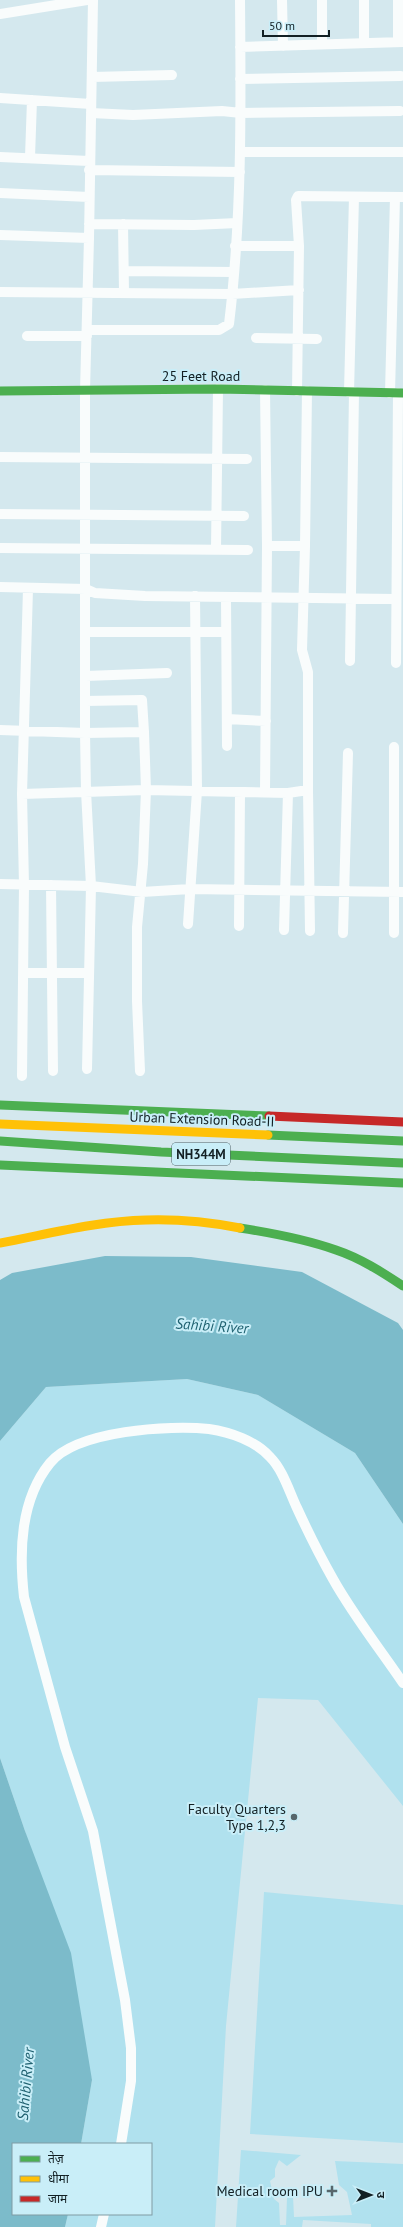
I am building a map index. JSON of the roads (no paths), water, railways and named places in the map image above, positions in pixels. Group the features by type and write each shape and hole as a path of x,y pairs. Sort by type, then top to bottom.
{"main road":[{"name":"25 Feet Road","path":"0,391 218,389 397,393"},
{"path":"0,1105 403,1122"},
{"name":"Urban Extension Road-II","path":"0,1124 403,1141"},
{"name":"NH344M","path":"0,1141 161,1152 403,1163"},
{"path":"0,1165 403,1183"},
{"path":"0,1243 76,1228 144,1220 209,1223 282,1235 336,1250 375,1268 403,1286"}],"street":[{"path":"0,14 40,4 87,0"},
{"path":"86,1069 91,886 86,792 85,733 85,390 93,0"},
{"path":"27,336 219,330 229,324 234,272 241,152 240,0"},
{"path":"282,0 283,46"},
{"path":"322,0 322,44"},
{"path":"364,0 364,43"},
{"path":"240,47 400,42 398,0"},
{"path":"92,77 172,75"},
{"path":"240,80 401,76"},
{"path":"0,98 32,100 133,115 222,111 241,113 400,111"},
{"path":"30,157 32,100"},
{"path":"241,152 403,152"},
{"path":"0,157 30,157 89,165 240,172"},
{"path":"0,193 89,197"},
{"path":"310,931 308,672 302,650 305,546 302,391 298,339 299,246 296,200 298,196 399,197 396,663"},
{"path":"350,661 351,392 354,197"},
{"path":"89,224 194,225 237,223"},
{"path":"123,224 124,292"},
{"path":"0,235 89,238"},
{"path":"235,246 299,246"},
{"path":"124,272 234,272"},
{"path":"0,292 232,294 299,290"},
{"path":"256,338 317,339"},
{"path":"216,550 218,389"},
{"path":"265,792 267,598 266,390"},
{"path":"0,456 248,460"},
{"path":"0,514 244,516"},
{"path":"267,546 305,546"},
{"path":"0,548 85,550 248,550"},
{"path":"0,587 28,589 86,589 95,593 396,600"},
{"path":"22,1076 24,885 22,794 28,589"},
{"path":"188,924 197,792 195,596"},
{"path":"226,597 227,746"},
{"path":"86,632 226,632"},
{"path":"86,676 167,673"},
{"path":"85,701 142,700 146,790 142,892 137,927 137,1001 140,1071"},
{"path":"227,719 266,721"},
{"path":"0,730 85,733 144,732"},
{"path":"394,747 399,892 394,933"},
{"path":"343,933 348,753"},
{"path":"22,794 146,790 197,792 288,792 308,790"},
{"path":"239,926 238,890 240,792"},
{"path":"284,930 288,792"},
{"path":"0,884 91,886 142,892 190,890 344,890 399,892"},
{"path":"51,885 53,1071"},
{"path":"24,973 88,973"},
{"path":"120,2143 130,2094 131,2074 131,2048 122,1986 93,1831 65,1747 24,1597 22,1575 23,1533 33,1493 43,1473 55,1458 69,1448 94,1438 115,1434 178,1428 210,1430 254,1444 269,1456 278,1467 307,1529 334,1581 403,1683"},
{"path":"101,2227 104,2215"}],"water":[{"name":"Sahibi River","path":"105,1256 191,1257 302,1272 398,1323 403,1330 403,1524 355,1453 258,1395 187,1379 46,1387 0,1441 0,1280 12,1273"},
{"name":"Sahibi River","path":"0,1758 25,1831 71,1953 92,2080 81,2143 12,2143 12,2215 68,2215 65,2227 0,2227"}],"place":[{"name":"Faculty Quarters Type 1,2,3","path":"294,1817"},
{"name":"Medical room IPU","path":"332,2191"}]}
